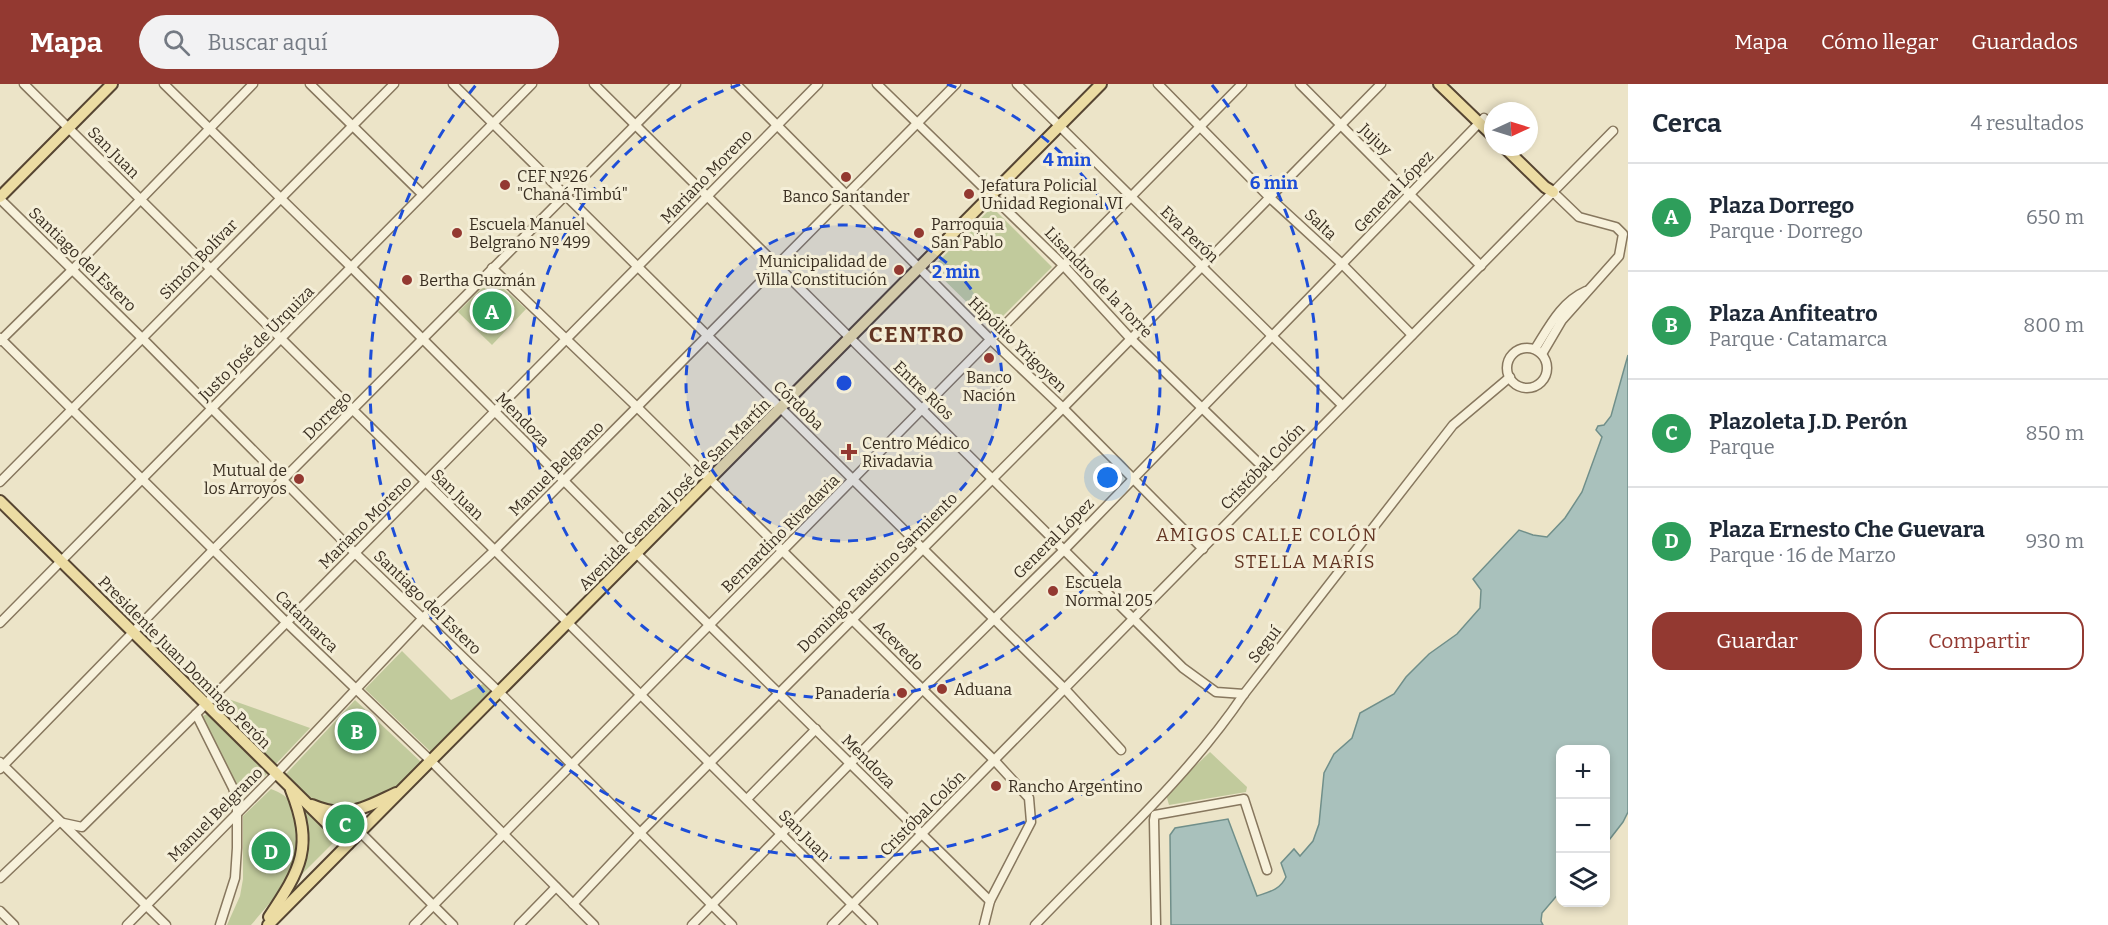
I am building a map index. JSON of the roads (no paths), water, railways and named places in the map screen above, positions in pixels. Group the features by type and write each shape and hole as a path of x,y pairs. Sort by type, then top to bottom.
{"main road":[{"path":"0,198 112,84"},
{"name":"Avenida General José de San Martín","path":"266,925 405,789 708,479 1101,84"},
{"path":"1439,84 1482,121"},
{"path":"1449,84 1484,124"},
{"path":"1513,156 1553,192"},
{"path":"1522,156 1548,182 1553,192"},
{"name":"Presidente Juan Domingo Perón","path":"0,501 348,844"},
{"path":"266,925 292,883 303,850 303,830 290,787"},
{"path":"305,802 329,812 353,811 405,789"}],"street":[{"name":"San Juan","path":"24,84 873,925"},
{"name":"Mendoza","path":"165,84 636,553 990,901"},
{"path":"0,339 72,270 253,84"},
{"path":"310,84 422,194"},
{"name":"Simón Bolívar","path":"0,482 394,84"},
{"name":"Córdoba","path":"453,84 855,479 1064,688 1121,750"},
{"name":"Justo José de Urquiza","path":"0,623 532,84"},
{"name":"Entre Ríos","path":"594,84 1183,668 1216,692 1244,694"},
{"name":"Dorrego","path":"1,765 676,84"},
{"name":"Hipólito Yrigoyen","path":"736,84 1203,549"},
{"name":"Mariano Moreno","path":"59,822 82,827 818,84"},
{"name":"Lisandro de la Torre","path":"877,84 1063,265 1131,338 1273,477"},
{"name":"Manuel Belgrano","path":"127,925 276,774 423,618 495,550 956,84"},
{"name":"Eva Perón","path":"1017,84 1342,405"},
{"name":"Salta","path":"1158,84 1412,335"},
{"name":"Bernardino Rivadavia","path":"414,925 1242,84"},
{"name":"Jujuy","path":"1300,84 1481,266"},
{"name":"Domingo Faustino Sarmiento","path":"573,904 639,834 1063,408 1339,124 1381,84"},
{"name":"General López","path":"692,925 780,832 1065,549 1482,121"},
{"name":"Cristóbal Colón","path":"832,925 1613,131"},
{"path":"1539,351 1619,256 1623,234 1616,227 1579,217 1553,192"},
{"name":"Santiago del Estero","path":"0,198 732,925"},
{"name":"Acevedo","path":"492,268 637,407 995,761 1029,798 1031,822 990,901 984,925"},
{"name":"Catamarca","path":"0,339 286,622 432,761 594,925"},
{"path":"1523,348 1539,351 1547,366 1544,379 1539,384 1526,388 1519,386 1510,377 1507,365 1512,354 1523,348"},
{"name":"Seguí","path":"1040,924 1220,730 1244,694 1453,425 1510,377"},
{"path":"196,714 233,788 237,812 235,878 220,925"},
{"path":"747,799 816,729"},
{"path":"1,765 166,925"},
{"path":"1159,797 1162,814"},
{"path":"1156,925 1155,815 1245,799 1267,870"},
{"path":"0,878 59,822"},
{"path":"361,833 453,925"},
{"path":"519,925 556,887"},
{"path":"0,911 14,925"}],"water":[{"path":"1628,355 1628,812 1610,839 1610,745 1556,745 1556,897 1542,913 1543,925 1171,925 1170,835 1175,828 1228,819 1257,896 1281,885 1286,877 1281,863 1294,849 1300,856 1313,841 1319,824 1324,773 1334,754 1352,738 1360,713 1394,694 1406,677 1429,654 1457,634 1480,608 1481,590 1473,579 1519,530 1547,537 1565,518 1582,492 1602,437 1596,430 1598,426 1604,425 1611,416"}],"place":[{"name":"Banco Santander","path":"846,177"},
{"name":"CEF Nº26 \"Chaná Timbú\"","path":"505,185"},
{"name":"Jefatura Policial Unidad Regional VI","path":"969,194"},
{"name":"Escuela Manuel Belgrano Nº 499","path":"457,233"},
{"name":"Parroquia San Pablo","path":"919,233"},
{"name":"Municipalidad de Villa Constitución","path":"899,270"},
{"name":"Bertha Guzmán","path":"407,280"},
{"name":"Plaza Dorrego","path":"492,311"},
{"name":"Banco Nación","path":"989,358"},
{"name":"Centro Médico Rivadavia","path":"849,452"},
{"name":"Mutual de los Arroyos","path":"299,479"},
{"name":"Escuela Normal 205","path":"1053,591"},
{"name":"Aduana","path":"942,689"},
{"name":"Panadería","path":"902,693"},
{"name":"Plaza Anfiteatro","path":"357,731"},
{"name":"Rancho Argentino","path":"996,786"},
{"name":"Plazoleta J.D. Perón","path":"345,824"},
{"name":"Plaza Ernesto Che Guevara","path":"271,851"}],"district":[{"name":"CENTRO","path":"917,334"},
{"name":"AMIGOS CALLE COLÓN","path":"1267,535"},
{"name":"STELLA MARIS","path":"1305,562"}]}
